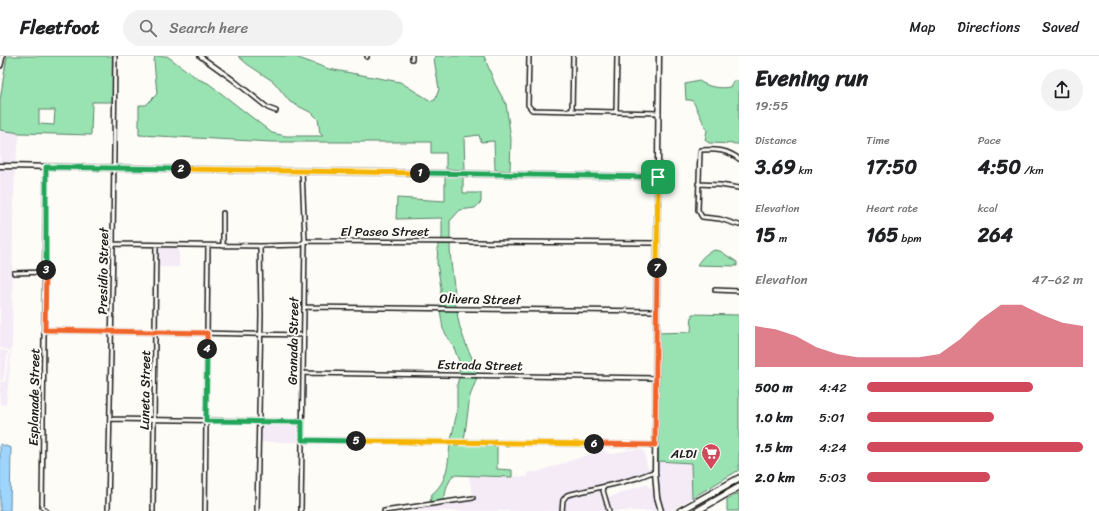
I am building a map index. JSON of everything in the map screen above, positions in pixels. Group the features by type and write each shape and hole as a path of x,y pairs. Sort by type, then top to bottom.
{"highway":[{"path":"0,66 2,56"},
{"path":"680,511 739,478"},
{"path":"697,511 739,487"}],"street":[{"name":"Presidio Street","path":"108,511 112,330 115,56"},
{"path":"200,56 268,108 276,111"},
{"path":"529,56 528,105 534,111 659,113"},
{"path":"572,112 573,56"},
{"path":"616,112 617,56"},
{"path":"659,56 655,472 657,497 661,511"},
{"path":"739,159 732,153 724,150 701,150 699,154 698,184 698,210 700,216 720,219 739,225"},
{"path":"0,166 658,177"},
{"name":"Esplanade Street","path":"46,167 46,272 42,507 46,511"},
{"name":"Granada Street","path":"301,511 305,241 302,172"},
{"path":"698,184 739,188"},
{"path":"223,213 223,246"},
{"name":"El Paseo Street","path":"113,244 260,246 300,244 305,241 657,243"},
{"name":"Luneta Street","path":"153,511 156,245"},
{"path":"205,511 208,246"},
{"path":"257,511 260,246"},
{"path":"14,273 46,272"},
{"path":"716,290 739,291"},
{"name":"Olivera Street","path":"304,307 656,311"},
{"path":"45,330 112,330 304,335"},
{"name":"Estrada Street","path":"303,373 656,378"},
{"path":"110,419 302,422"},
{"path":"302,440 655,445"},
{"path":"562,511 562,500 567,495 637,478 650,472 655,472"},
{"path":"602,487 609,511"},
{"path":"384,511 473,498"}],"shaded area":[{"path":"0,130 20,133 15,165 0,165"},
{"path":"0,168 15,169 12,346 6,405 0,404 0,381 5,381 10,352 9,350 0,348"},
{"path":"158,247 179,247 179,267 158,267"},
{"path":"0,350 8,351 3,380 0,380"},
{"path":"259,423 300,424 301,442 259,442"},
{"path":"657,444 658,461 691,463 692,498 670,511 662,511 658,497"},
{"path":"596,446 607,446 604,450 605,453 613,454 628,450 641,449 644,451 647,466 650,469 653,469 654,447 654,471 567,493 561,499 561,511 397,511 474,499 468,475 528,477 528,472 537,472 596,452"},
{"path":"647,484 648,487 651,488 654,486 655,498 659,511 611,511 606,494 609,497"},
{"path":"601,489 607,511 564,511 564,501 568,497"}],"green space":[{"path":"7,56 113,56 113,102 92,102 91,135 20,133 0,130 0,100","holes":["39,110 55,110 54,125 39,124"]},
{"path":"155,56 167,56 198,79 208,83 272,133 286,136 323,136 320,133 318,119 312,113 290,102 274,82 247,64 238,56 293,56 329,69 400,82 431,101 435,100 439,89 434,59 436,56 484,56 495,84 506,104 511,139 510,171 495,170 494,141 481,142 479,135 464,137 465,170 446,169 446,153 431,153 431,142 272,142 139,135 139,105 146,105 157,94 154,61"},
{"path":"699,81 706,85 722,88 730,87 733,81 739,81 739,144 709,143 705,140 707,130 694,103 691,100 686,100 685,84"},
{"path":"445,175 463,176 463,193 481,193 481,202 475,208 460,210 450,221 450,240 442,240 442,218 396,219 397,198 445,201"},
{"path":"438,244 450,244 456,307 440,306 441,288 437,263"},
{"path":"715,250 720,251 737,262 737,266 697,265 704,256"},
{"path":"440,310 457,310 459,325 467,348 477,369 477,373 459,373 459,361 454,348 443,329"},
{"path":"692,314 739,315 739,470 692,498 691,463 658,461 658,333 691,332"},
{"path":"459,377 477,378 470,396 464,441 451,440 457,412 457,385"},
{"path":"450,444 497,445 497,469 512,470 512,477 453,475 447,486 444,500 430,502 432,494 437,489 444,477 448,465"},
{"path":"739,493 739,511 727,511 727,500"}],"water":[{"path":"0,444 11,448 10,511 0,511"}],"place":[{"name":"ALDI","path":"711,470"}],"route":[{"path":"46,167 658,177 655,445 302,440 302,422 206,421 207,333 112,330 45,330 46,167"}]}
